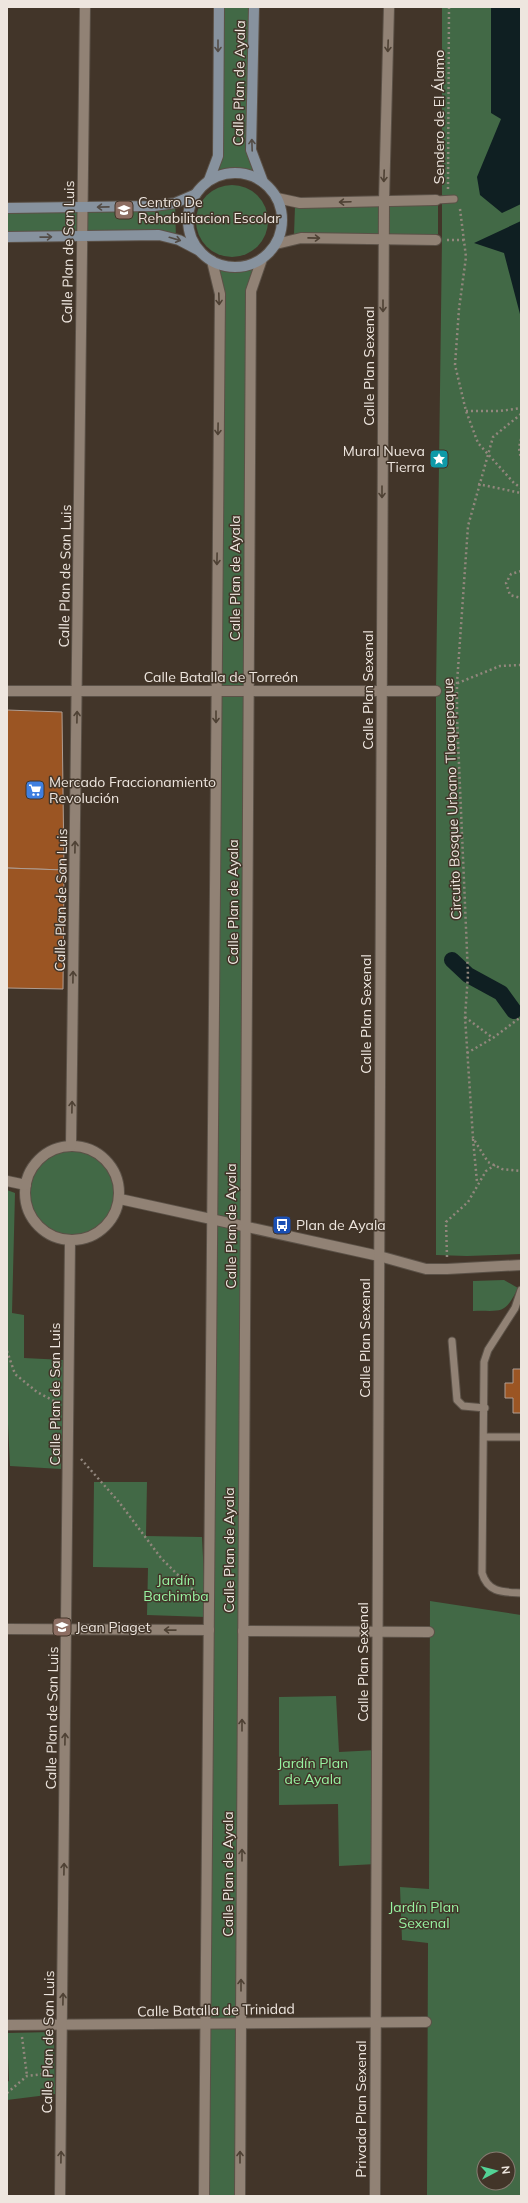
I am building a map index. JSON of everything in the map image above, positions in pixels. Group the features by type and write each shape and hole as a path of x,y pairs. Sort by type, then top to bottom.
{"street":[{"name":"Calle Plan de San Luis","path":"71,1146 85,7"},
{"name":"Calle Plan de Ayala","path":"209,180 218,156 219,7"},
{"name":"Calle Plan de Ayala","path":"254,7 251,150 264,182"},
{"name":"Calle Plan Sexenal","path":"376,2022 384,201 389,7"},
{"path":"7,238 159,235 179,240 199,251 212,261 229,267 246,266 262,259 276,244 282,229 282,213 277,198 264,182 246,173 232,172 209,180 196,194 190,208 188,223 192,238 199,251"},
{"path":"7,208 154,206 175,203 196,194"},
{"path":"277,198 300,203 436,200"},
{"path":"276,244 301,238 436,240"},
{"name":"Calle Plan de Ayala","path":"240,2196 251,291 262,259"},
{"name":"Calle Plan de Ayala","path":"204,2196 204,2024 209,1630 220,294 212,261"},
{"name":"Calle Batalla de Torreón","path":"7,691 436,691"},
{"path":"71,1146 91,1149 108,1161 118,1178 120,1199 114,1216 103,1230 88,1238 70,1241 57,1238 45,1232 36,1223 29,1212 25,1199 26,1185 31,1170 41,1157 55,1149 71,1146"},
{"path":"7,1181 26,1185"},
{"path":"120,1199 379,1256 426,1268 447,1269 521,1265"},
{"name":"Calle Plan de San Luis","path":"60,2196 70,1241"},
{"path":"7,1628 209,1630"},
{"path":"243,1631 429,1632"},
{"name":"Privada Plan Sexenal","path":"375,2196 376,2022"},
{"name":"Calle Batalla de Trinidad","path":"7,2025 426,2022"}],"lane":[{"path":"436,200 454,199"},
{"path":"521,1290 515,1308 485,1356 482,1573 487,1585 496,1591 521,1593"},
{"path":"452,1341 457,1400 463,1406 485,1408"},
{"path":"484,1437 521,1437"}],"path":[{"name":"Sendero de El Álamo","path":"449,7 448,194 459,203 466,257 459,309 455,365 466,411 478,443 488,452 514,483 521,488"},
{"path":"436,240 464,240"},
{"path":"466,411 500,411 521,408"},
{"name":"Circuito Bosque Urbano Tlaquepaque","path":"521,414 492,437 478,484 468,526 457,683 457,717 468,975 465,1017 473,1138 488,1162 502,1169 521,1171"},
{"path":"521,439 518,448 521,459"},
{"path":"478,484 521,493"},
{"path":"521,571 511,574 506,584 510,595 521,598"},
{"path":"457,683 500,666 521,665"},
{"path":"465,1017 493,1038"},
{"path":"467,1053 493,1038 521,1017"},
{"path":"473,1138 477,1183"},
{"path":"447,1269 446,1222 468,1202 477,1183 486,1171 494,1165 502,1169"},
{"path":"7,1351 15,1374 36,1392 69,1408"},
{"path":"68,1446 119,1502 161,1558 209,1605"},
{"path":"27,2076 22,2037 28,2025"},
{"path":"7,2093 27,2076 43,2074 62,2058"}],"green space":[{"path":"221,7 254,7 251,150 262,176 232,170 218,176 221,158"},
{"path":"442,7 521,7 521,1254 467,1256 436,1255 436,691 442,239"},
{"path":"232,185 252,191 262,201 268,221 262,241 252,251 232,257 212,251 202,241 196,221 202,201 212,191"},
{"path":"175,203 176,239 7,235 7,208"},
{"path":"382,205 381,235 294,235 295,206"},
{"path":"386,205 438,205 438,234 386,235"},
{"path":"257,262 251,291 244,688 220,688 218,264 238,267"},
{"path":"220,691 248,691 245,1222 212,1219"},
{"path":"72,1146 90,1150 105,1160 115,1175 119,1193 115,1211 105,1226 90,1236 72,1240 54,1236 39,1226 29,1211 25,1193 29,1175 39,1160 54,1150"},
{"path":"7,1190 15,1193 12,1313 24,1315 24,1358 64,1360 61,1469 10,1466 7,1403"},
{"path":"217,1224 245,1226 240,2196 208,2196 204,2020"},
{"path":"504,1280 518,1288 505,1307 496,1311 473,1311 473,1281"},
{"name":"Jardín Bachimba","path":"94,1482 147,1482 146,1536 202,1537 206,1617 147,1615 148,1568 93,1567"},
{"name":"Jardín Plan Sexenal","path":"430,1601 521,1615 521,2196 427,2196 428,1943 402,1940 400,1887 429,1889"},
{"name":"Jardín Plan de Ayala","path":"336,1696 339,1752 377,1750 376,1864 339,1866 338,1804 279,1805 279,1697"},
{"path":"54,2032 55,2094 7,2100 7,2082 9,2081 7,2033"}],"shaded area":[{"path":"491,7 521,7 521,204 502,213 480,195 477,177 501,119 491,113"},
{"path":"521,221 521,318 504,253 474,243"}],"building":[{"name":"Mercado Fraccionamiento Revolución","path":"7,710 62,712 64,870 7,868"},
{"path":"7,868 64,870 63,989 7,988"},
{"path":"513,1369 521,1369 521,1413 513,1413 513,1398 505,1398 505,1383 513,1383"}],"waterway":[{"path":"452,960 468,975 501,993 514,1011"}],"place":[{"name":"Centro De Rehabilitacion Escolar","path":"124,210"},
{"name":"Mural Nueva Tierra","path":"439,459"},
{"name":"Mercado Fraccionamiento Revolución","path":"35,790"},
{"name":"Plan de Ayala","path":"282,1225"},
{"name":"Jean Piaget","path":"62,1627"}]}
